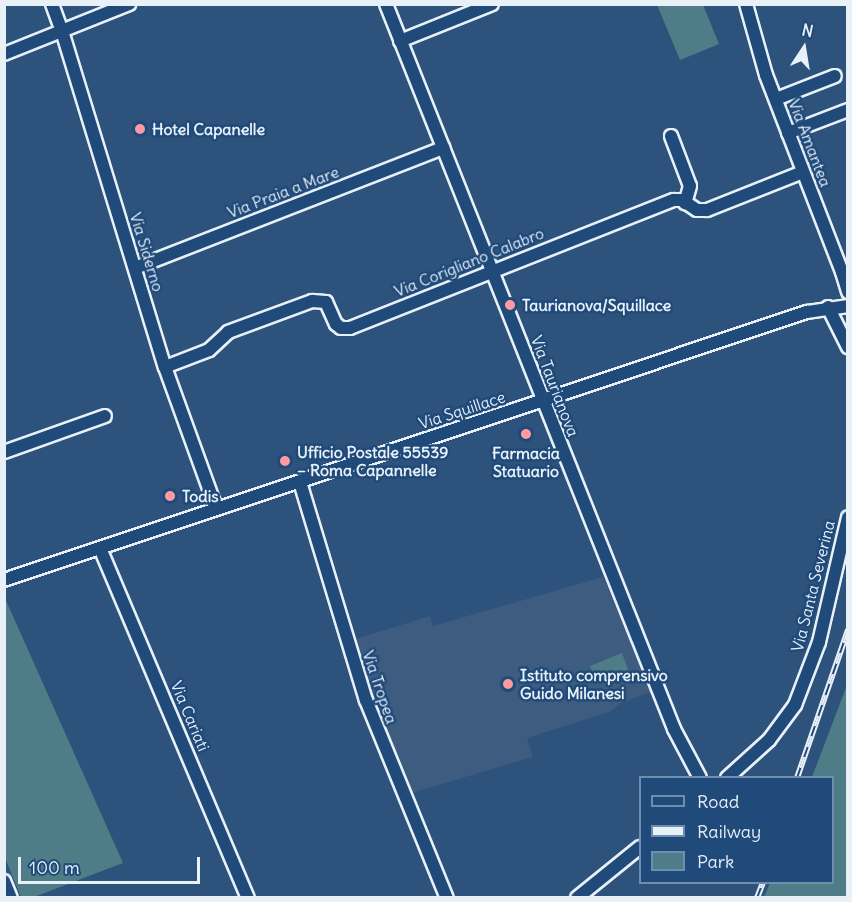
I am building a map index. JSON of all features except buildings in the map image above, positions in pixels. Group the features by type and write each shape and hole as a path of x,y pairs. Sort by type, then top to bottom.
{"street":[{"name":"Via Siderno","path":"52,4 63,31 165,367 216,508"},
{"path":"4,54 129,4"},
{"name":"Via Taurianova","path":"386,4 674,729 699,776"},
{"path":"400,41 492,4"},
{"name":"Via Amantea","path":"746,4 776,99 848,292"},
{"path":"776,99 835,76"},
{"path":"788,132 848,110"},
{"path":"671,136 690,186 685,203"},
{"name":"Via Praia a Mare","path":"135,268 443,148"},
{"name":"Via Corigliano Calabro","path":"165,367 210,350 228,332 312,301 326,302 336,324 347,328 674,200 697,210 707,210 803,172"},
{"name":"Via Squillace","path":"4,579 807,312 828,307 848,306"},
{"path":"828,307 848,347"},
{"path":"4,452 105,416"},
{"name":"Via Tropea","path":"300,482 366,700 447,897"},
{"name":"Via Santa Severina","path":"729,776 769,740 795,705 819,642 848,517"},
{"name":"Via Cariati","path":"100,548 248,897"},
{"path":"577,897 639,848"},
{"path":"4,881 11,897"}],"shaded area":[{"name":"Istituto comprensivo Guido Milanesi","path":"603,577 655,696 648,693 623,702 609,712 527,738 533,757 408,794 376,714 378,705 371,701 356,639 430,616 433,626"}],"green space":[{"path":"657,5 703,5 719,44 680,60"},
{"path":"4,596 123,863 34,897 21,897 5,858"},
{"path":"622,653 629,672 597,684 590,666"},
{"path":"847,685 847,897 764,897 770,884 834,884 834,776 812,776"}],"railway":[{"path":"798,776 848,630"},
{"path":"757,898 762,884"}],"place":[{"name":"Hotel Capanelle","path":"140,129"},
{"name":"Taurianova/Squillace","path":"510,305"},
{"name":"Farmacia Statuario","path":"526,434"},
{"name":"Ufficio Postale 55539 – Roma Capannelle","path":"285,461"},
{"name":"Todis","path":"170,496"},
{"name":"Istituto comprensivo Guido Milanesi","path":"508,684"}]}
